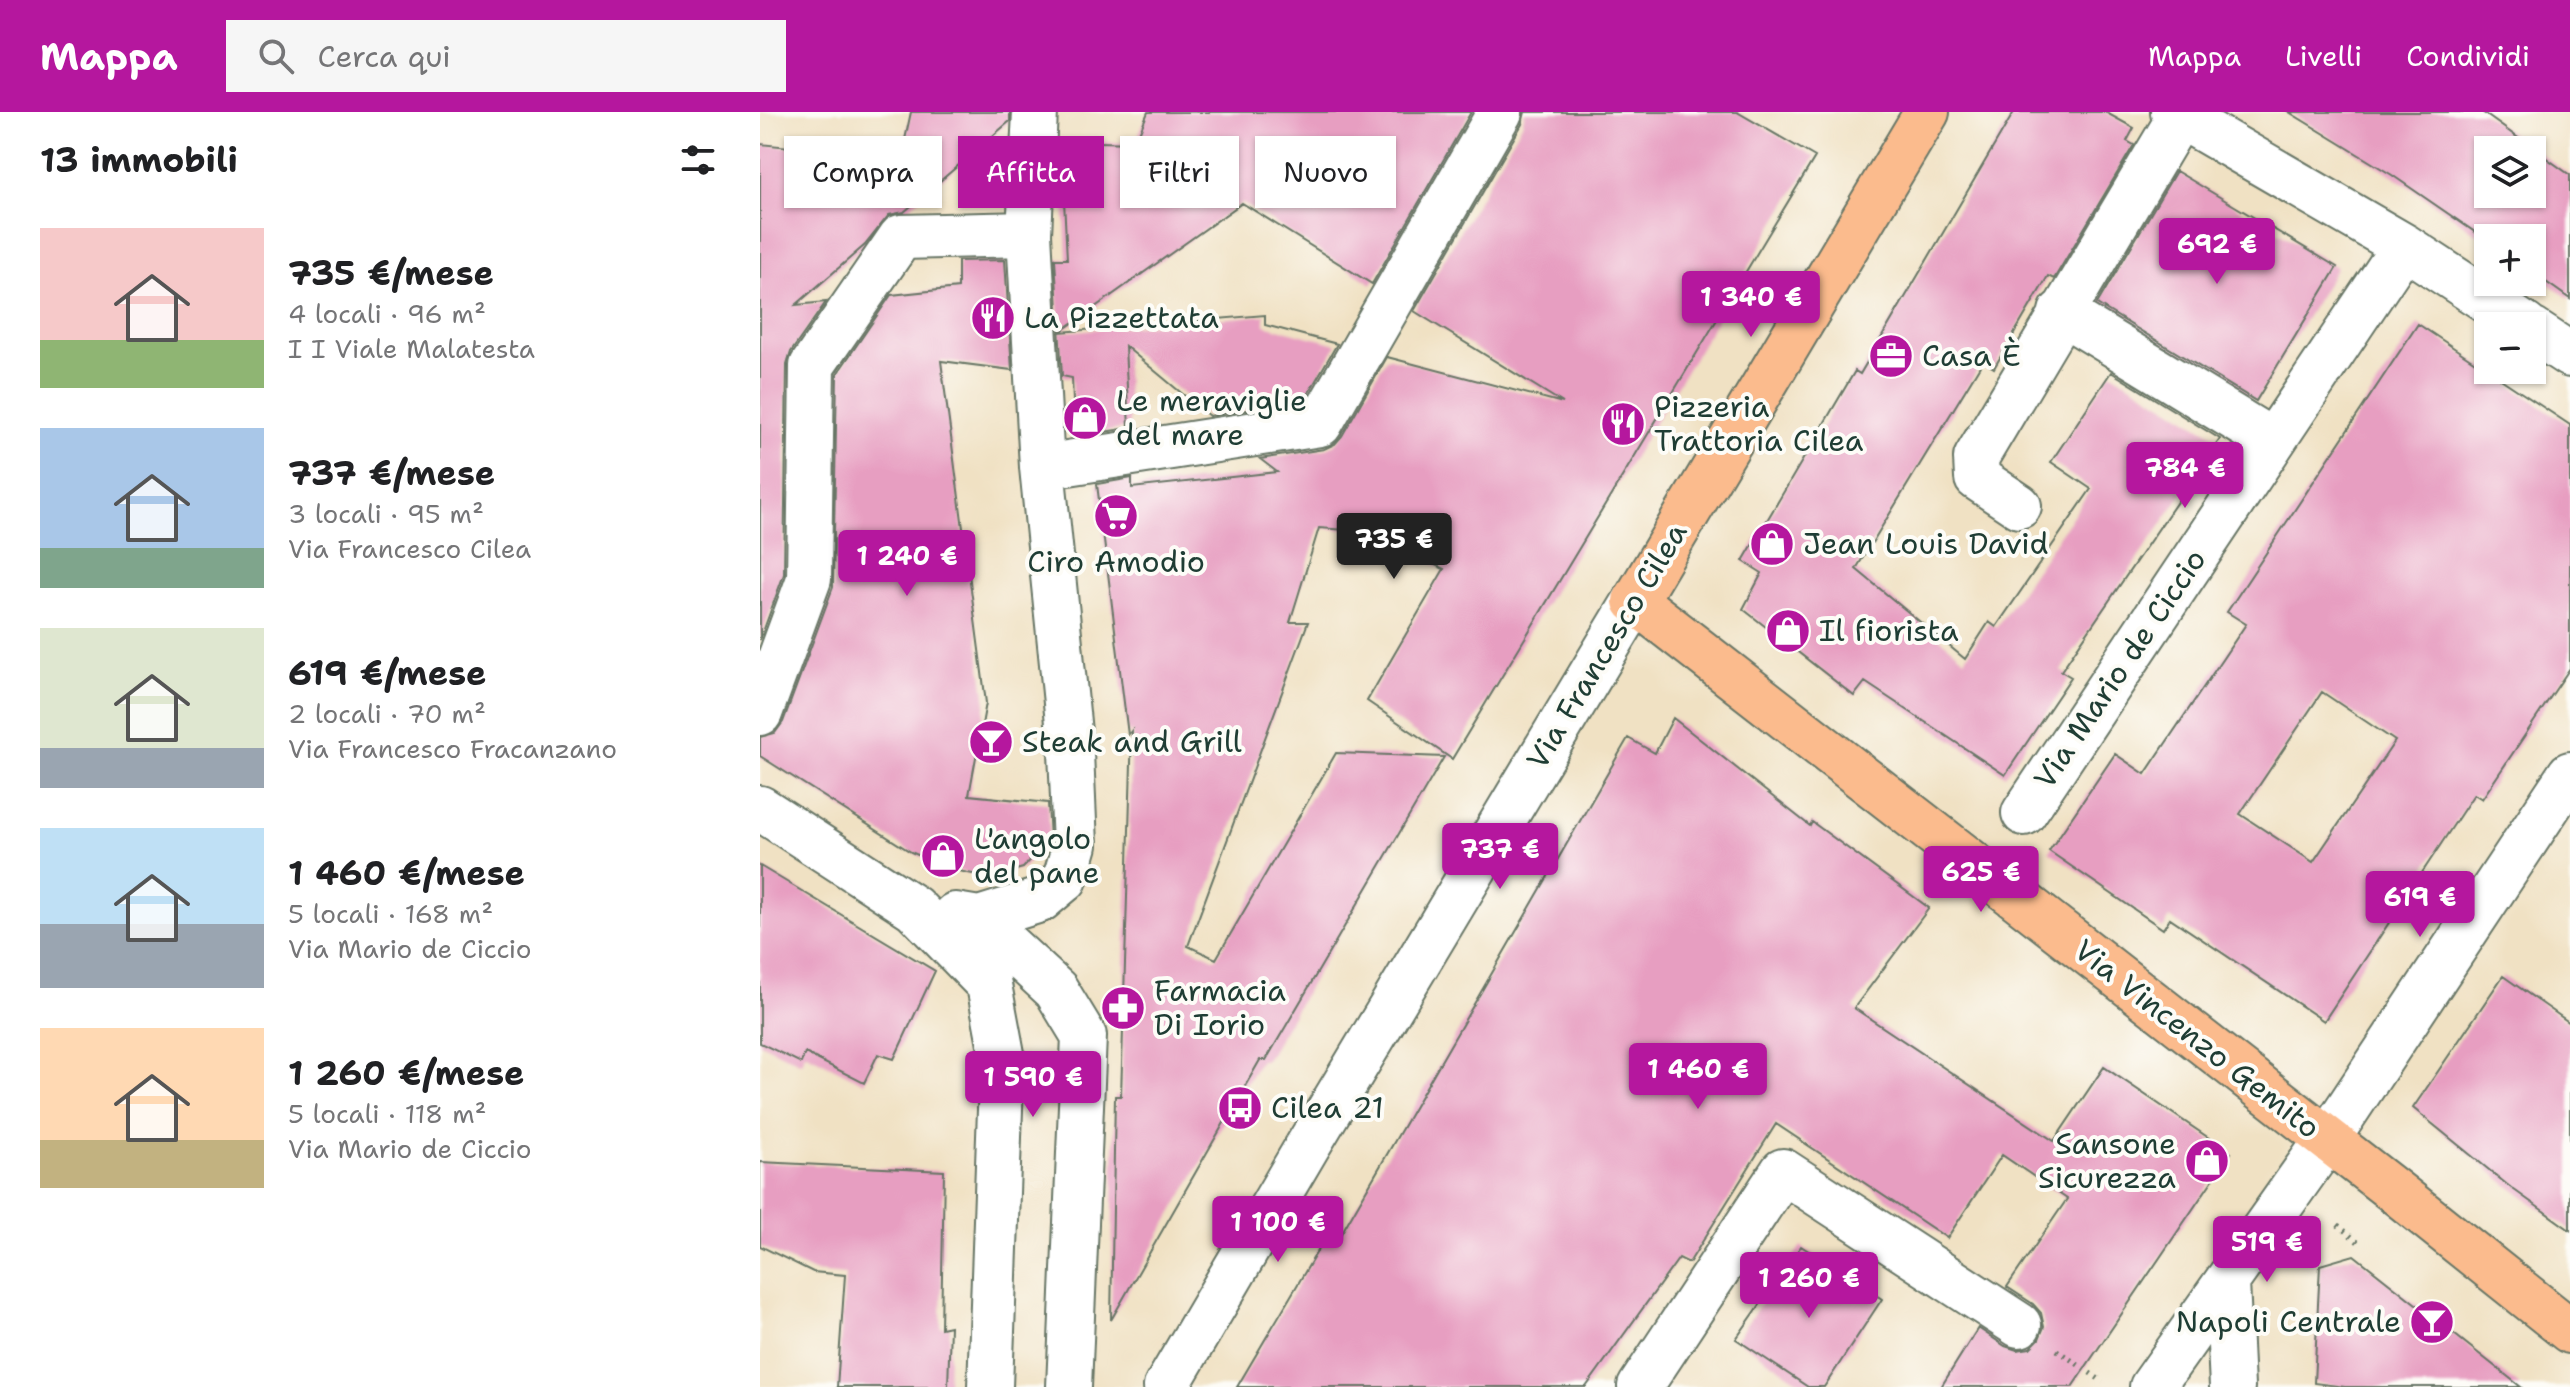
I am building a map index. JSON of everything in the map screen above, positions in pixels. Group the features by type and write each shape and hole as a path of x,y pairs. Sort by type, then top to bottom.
{"main road":[{"name":"Via Francesco Cilea","path":"1635,601 1927,112"},
{"name":"Via Vincenzo Gemito","path":"1635,601 2570,1331"}],"street":[{"path":"914,908 979,919 1040,900 1065,879 1075,845 1071,752 1042,467 1029,234 1035,112"},
{"path":"1042,467 1320,424 1500,112"},
{"path":"2019,506 1977,478 1976,458 2177,114 2404,246 2505,312"},
{"path":"760,713 809,579 812,366 901,237 1029,234"},
{"name":"Via Mario de Ciccio","path":"2024,813 2404,246"},
{"path":"2061,312 2272,441"},
{"path":"2546,339 2570,355"},
{"name":"Via Francesco Cilea","path":"1166,1387 1635,601"},
{"path":"2152,1387 2327,1140 2570,774"},
{"path":"760,808 914,908 989,985 1002,1054 990,1387"},
{"path":"979,919 1056,990 1084,1036 1069,1387"},
{"path":"1640,1387 1783,1171 2019,1325"},
{"path":"2227,1282 2232,1387"}],"path":[{"path":"2338,1225 2359,1243"},
{"path":"2085,1370 2103,1382"}],"building":[{"path":"911,112 1010,112 1010,121 993,136 958,136 958,166 942,179 942,136 906,136"},
{"path":"1148,112 1471,112 1372,284 1242,203 1239,205 1239,136 1138,136"},
{"path":"1525,112 1737,112 1815,157 1452,759 1367,701 1444,569 1361,531 1319,528 1290,622 1308,622 1188,946 1216,959 1336,753 1444,757 1266,1060 1260,1060 1111,1320 1115,1096 1121,1096 1132,730 1128,735 1097,484 1132,478 1132,488 1277,472 1260,459 1324,449 1335,444 1387,357 1563,403 1414,311 1522,124"},
{"path":"2014,112 2105,112 2134,128 2127,141 2134,145 2054,279 2048,276 1994,368 1983,361 1856,569 1965,659 1989,622 1996,627 2091,489 2051,462 2111,372 2220,439 2061,671 2071,677 2005,775 1865,682 1854,696 1743,609 1762,573 1743,561 1855,371 1860,374"},
{"path":"2289,112 2482,112 2516,136 2474,136 2474,208 2546,208 2546,158 2570,175 2570,299 2546,282 2546,224 2474,224 2474,231 2392,175"},
{"path":"1104,142 1120,143 1120,208 1235,208 1060,332 1265,315 1265,325 1337,344 1304,401 1209,416 1125,346 1129,428 1091,434 1090,424 1074,424 1072,378 1062,376 1055,259 1067,259 1064,208 1104,208"},
{"path":"760,144 784,146 784,208 909,208 889,215 865,245 796,305 826,302 791,352 787,365 784,574 760,640"},
{"path":"2176,171 2337,267 2256,401 2097,304"},
{"path":"1005,260 1012,370 941,361 986,703 969,795 1048,803 1050,839 1023,868 1001,874 977,875 950,869 911,852 760,756 760,737 775,733 783,722 833,587 837,374 891,295 958,288 958,261"},
{"path":"2418,324 2474,361 2474,384 2508,384 2570,425 2570,668 2482,799 2474,794 2324,1021 2170,918 2163,929 2049,851 2115,754 2145,774 2246,624 2227,612","holes":["2322,692 2395,741 2313,862 2240,814"]},
{"path":"1673,718 1810,826 1812,822 1929,908 1854,1008 2054,1141 2104,1067 2231,1153 2072,1387 1941,1387 1978,1328 2005,1346 2017,1350 2030,1348 2039,1339 2044,1327 2041,1313 2007,1287 2067,1199 2002,1155 1947,1238 1776,1124 1689,1263 1679,1258 1586,1387 1237,1387 1328,1233 1338,1239 1628,738 1655,753"},
{"path":"760,866 935,971 894,1059 878,1054 864,1083 805,1053 801,1063 760,1043"},
{"path":"2503,976 2570,1023 2570,1230 2510,1187 2413,1108"},
{"path":"760,1162 944,1171 941,1328 950,1326 948,1387 837,1387 845,1275 813,1272 760,1246"},
{"path":"1801,1246 1882,1299 1824,1387 1808,1387 1736,1339"},
{"path":"2354,1255 2521,1387 2345,1387 2314,1383 2320,1265"}],"place":[{"name":"La Pizzettata","path":"993,318"},
{"name":"Casa È","path":"1891,356"},
{"name":"Le meraviglie del mare","path":"1085,418"},
{"name":"Pizzeria Trattoria Cilea","path":"1623,424"},
{"name":"Ciro Amodio","path":"1116,516"},
{"name":"Jean Louis David","path":"1772,544"},
{"name":"Il fiorista","path":"1788,631"},
{"name":"Steak and Grill","path":"991,742"},
{"name":"L'angolo del pane","path":"943,856"},
{"name":"Farmacia Di Iorio","path":"1123,1008"},
{"name":"Cilea 21","path":"1240,1108"},
{"name":"Sansone Sicurezza","path":"2207,1161"},
{"name":"Napoli Centrale","path":"2432,1322"}]}
